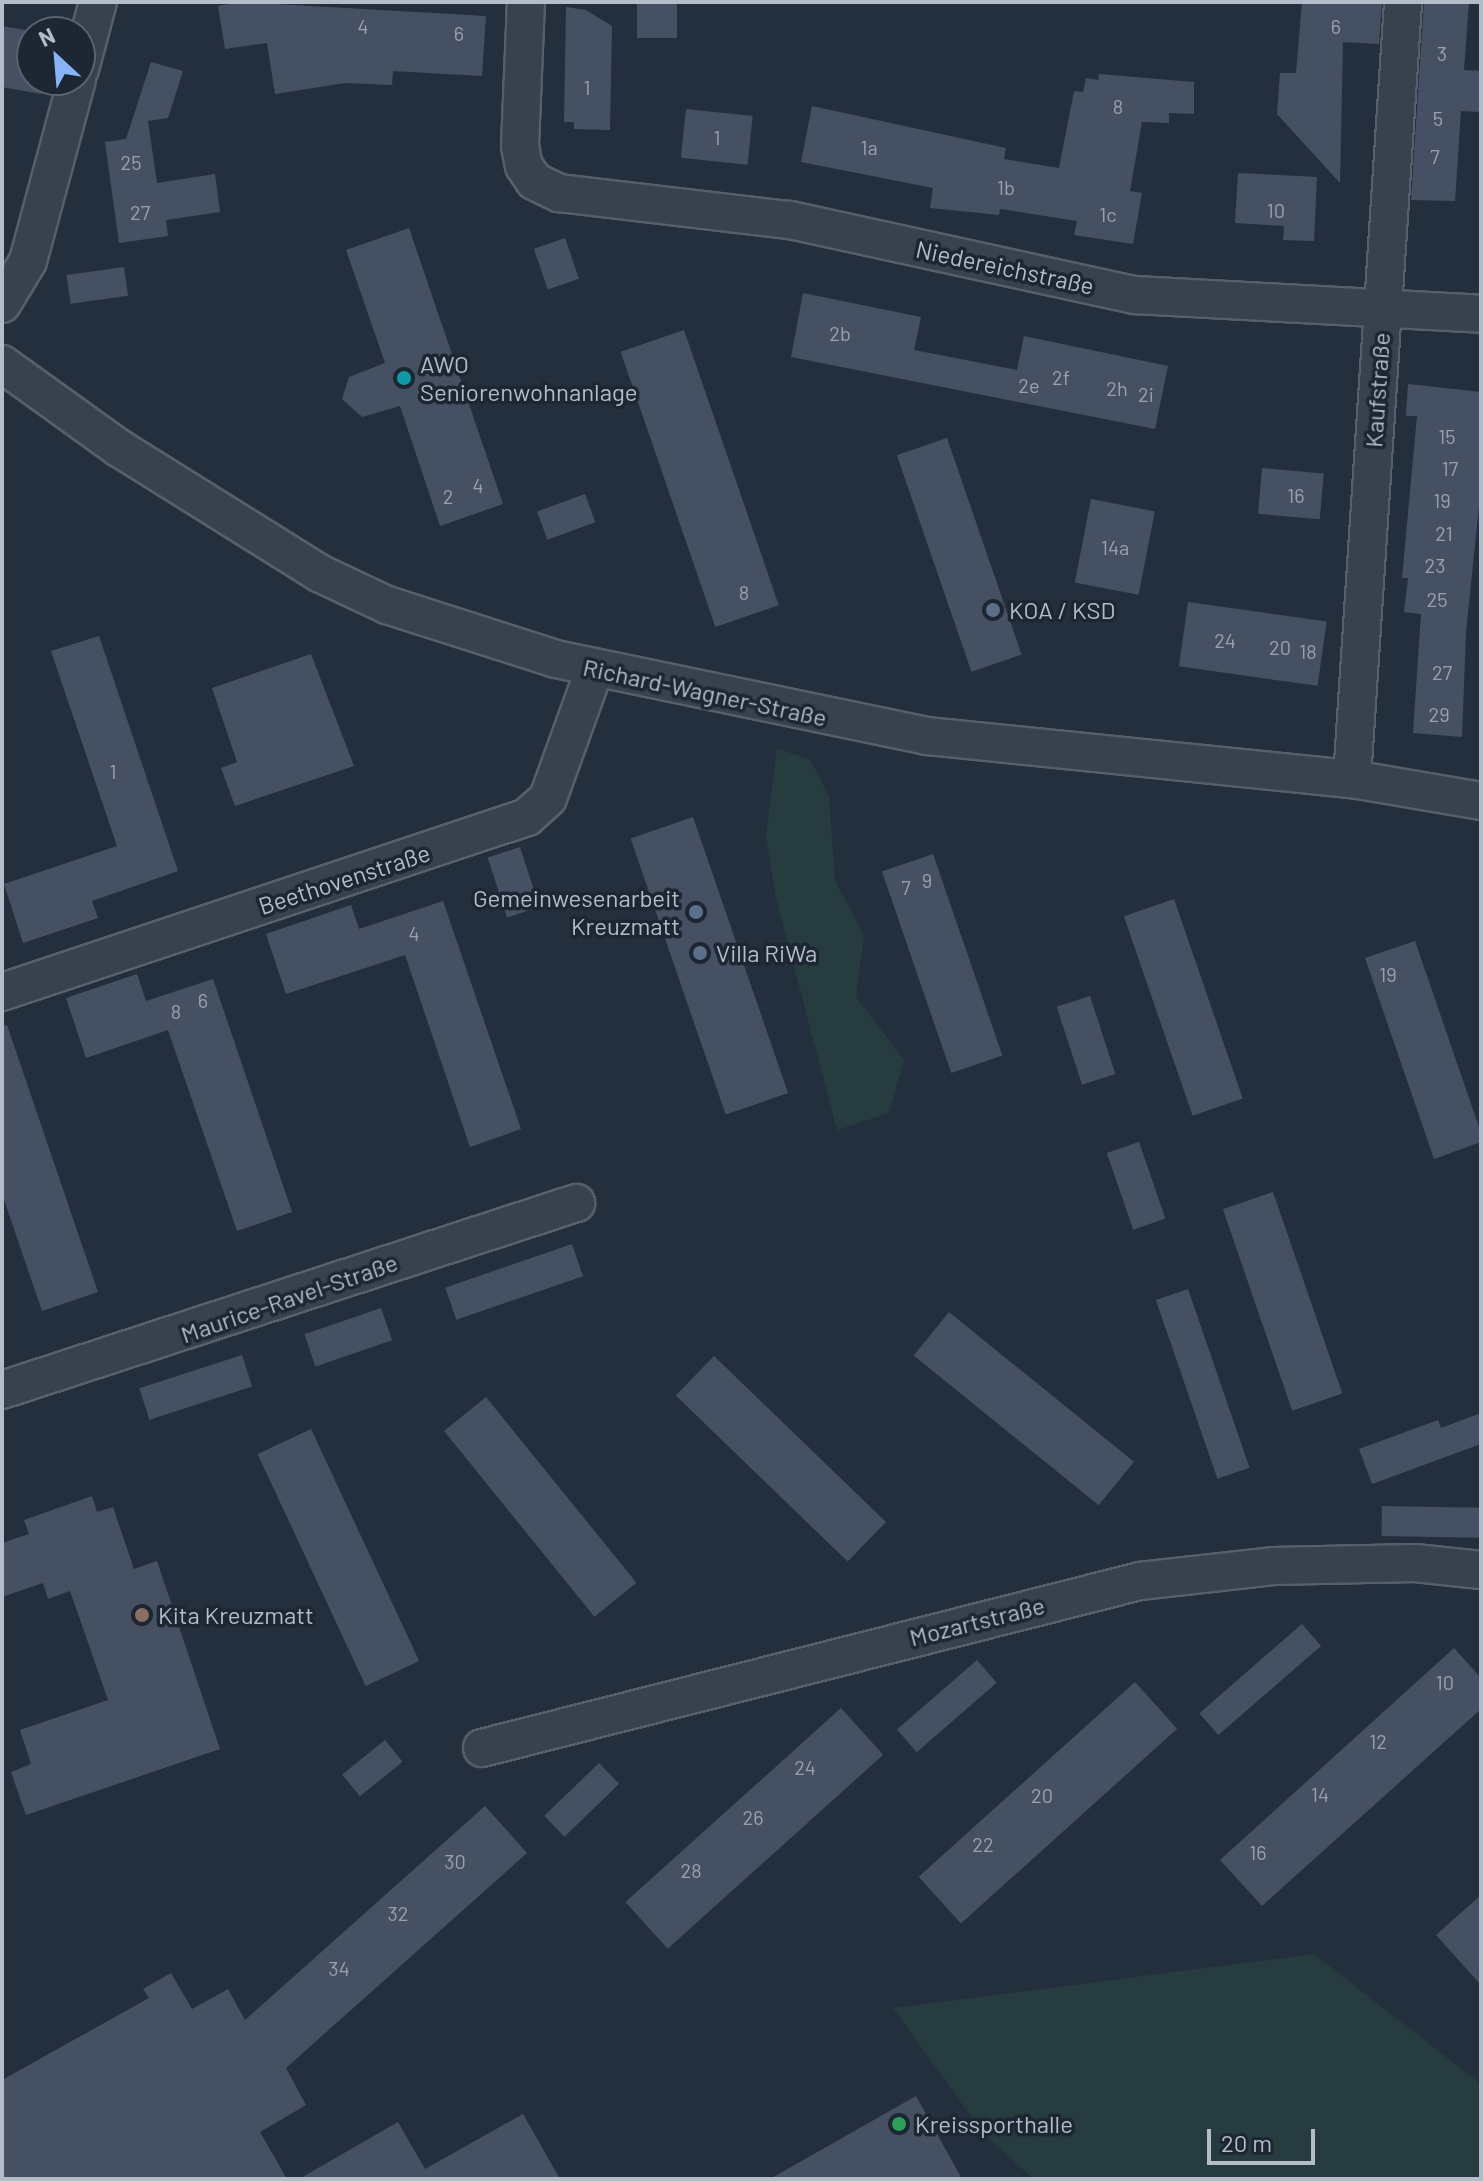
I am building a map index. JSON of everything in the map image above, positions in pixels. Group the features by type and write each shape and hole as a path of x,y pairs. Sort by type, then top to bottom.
{"street":[{"name":"Niedereichstraße","path":"526,2 520,146 524,166 534,181 559,193 790,220 1135,295 1383,305 1481,314"},
{"name":"Kaufstraße","path":"1352,779 1403,2"},
{"path":"2,304 28,261 73,96"},
{"name":"Richard-Wagner-Straße","path":"2,364 119,448 319,573 387,605 595,668 939,738 1352,779 1481,801"},
{"name":"Beethovenstraße","path":"2,992 493,832 527,817 548,798 595,668"},
{"name":"Maurice-Ravel-Straße","path":"2,1390 576,1203"},
{"name":"Mozartstraße","path":"482,1748 1140,1581 1273,1566 1415,1563 1481,1570"}],"green space":[{"path":"777,749 810,759 829,796 835,880 864,936 856,997 904,1060 889,1113 837,1130 776,898 766,836"},
{"path":"1314,1954 1481,2084 1481,2179 1033,2179 983,2133 893,2008"}],"building":[{"path":"240,2 486,16 482,76 393,71 392,85 345,83 275,94 267,43 225,49 218,6"},
{"path":"637,2 677,2 677,38 637,38"},
{"path":"1302,2 1382,2 1379,44 1343,42 1340,183 1277,114 1280,73 1296,73"},
{"path":"1424,2 1469,2 1464,70 1481,71 1479,112 1461,111 1455,201 1411,200"},
{"path":"566,7 586,10 612,26 610,130 574,129 574,122 564,122"},
{"path":"2,26 16,28 16,90 2,87"},
{"path":"151,62 183,71 168,118 148,121 157,183 215,174 220,212 166,220 168,236 119,243 105,142 126,139"},
{"path":"1099,74 1194,82 1194,114 1169,113 1169,123 1142,122 1130,191 1142,193 1133,244 1074,235 1077,221 1000,209 999,215 930,208 933,188 801,162 812,106 1006,148 1004,159 1059,168 1074,91 1083,92 1086,78 1098,80"},
{"path":"686,109 753,116 748,165 681,158"},
{"path":"1238,173 1317,177 1314,241 1283,240 1284,226 1235,223"},
{"name":"AWO Seniorenwohnanlage","path":"409,228 503,504 440,526 400,406 362,417 342,399 349,377 385,363 346,250"},
{"path":"565,238 579,279 548,289 534,249"},
{"path":"124,267 128,296 71,304 67,275"},
{"path":"803,293 921,317 914,350 1017,370 1024,336 1168,366 1155,429 791,357"},
{"path":"684,330 779,605 715,627 621,352"},
{"path":"1408,384 1481,392 1481,487 1466,632 1462,737 1413,733 1421,614 1404,612 1408,578 1402,578 1417,416 1406,416"},
{"path":"947,438 1022,655 971,672 897,455"},
{"path":"1262,468 1324,473 1320,519 1258,514"},
{"path":"585,494 595,522 547,540 537,511"},
{"path":"1091,499 1155,511 1139,595 1075,582"},
{"path":"1188,602 1327,621 1318,686 1179,666"},
{"path":"99,636 178,871 92,901 98,918 23,943 4,884 117,846 51,651"},
{"path":"311,654 354,766 235,806 221,768 237,762 212,688"},
{"path":"693,817 788,1093 726,1115 631,838"},
{"path":"520,847 539,907 507,917 488,858"},
{"path":"933,854 1002,1055 951,1073 882,872"},
{"path":"1174,899 1243,1099 1193,1116 1124,916"},
{"path":"443,901 521,1129 470,1147 405,955 286,994 266,934 351,905 359,929"},
{"path":"1415,941 1481,1133 1481,1142 1434,1159 1365,958"},
{"path":"137,974 146,1001 213,979 292,1212 237,1231 168,1030 86,1058 66,998"},
{"path":"1090,996 1115,1074 1082,1085 1057,1007"},
{"path":"7,1025 98,1292 42,1311 2,1194 2,1026"},
{"path":"1139,1142 1165,1219 1133,1230 1107,1153"},
{"path":"1273,1192 1342,1393 1292,1411 1223,1209"},
{"path":"572,1244 583,1276 456,1320 445,1288"},
{"path":"1188,1289 1250,1468 1217,1479 1156,1300"},
{"path":"381,1308 392,1340 315,1367 304,1334"},
{"path":"949,1312 1134,1462 1099,1505 914,1356"},
{"path":"242,1355 252,1386 149,1420 139,1388"},
{"path":"714,1356 886,1522 848,1562 676,1396"},
{"path":"486,1397 636,1583 594,1617 444,1431"},
{"path":"1481,1413 1481,1444 1372,1484 1359,1449 1438,1420 1441,1428"},
{"path":"311,1429 419,1661 366,1686 258,1454"},
{"path":"92,1496 97,1512 113,1507 134,1569 157,1561 220,1749 26,1815 11,1772 31,1764 20,1730 108,1700 70,1591 48,1599 43,1583 2,1597 2,1543 29,1534 24,1520"},
{"path":"1382,1506 1480,1508 1479,1538 1381,1536"},
{"path":"1302,1624 1321,1646 1218,1735 1199,1713"},
{"path":"1454,1648 1481,1678 1481,1709 1262,1906 1220,1860"},
{"path":"977,1660 997,1683 917,1752 897,1730"},
{"path":"1135,1682 1177,1729 961,1924 919,1877"},
{"path":"841,1708 883,1755 668,1949 625,1902"},
{"path":"385,1740 403,1762 360,1796 342,1775"},
{"path":"599,1763 619,1784 564,1837 544,1816"},
{"path":"485,1806 527,1853 286,2068 306,2105 260,2132 287,2179 2,2179 2,2080 149,1998 143,1989 171,1973 192,2009 228,1989 245,2020"},
{"path":"1481,1895 1481,1985 1436,1935"},
{"name":"Kreissporthalle","path":"916,2096 962,2179 770,2179"},
{"path":"523,2114 560,2179 299,2179 398,2122 425,2169"}],"place":[{"name":"AWO Seniorenwohnanlage","path":"404,378"},
{"name":"KOA / KSD","path":"993,610"},
{"name":"Gemeinwesenarbeit Kreuzmatt","path":"696,912"},
{"name":"Villa RiWa","path":"700,953"},
{"name":"Kita Kreuzmatt","path":"142,1615"},
{"name":"Kreissporthalle","path":"899,2124"}]}
